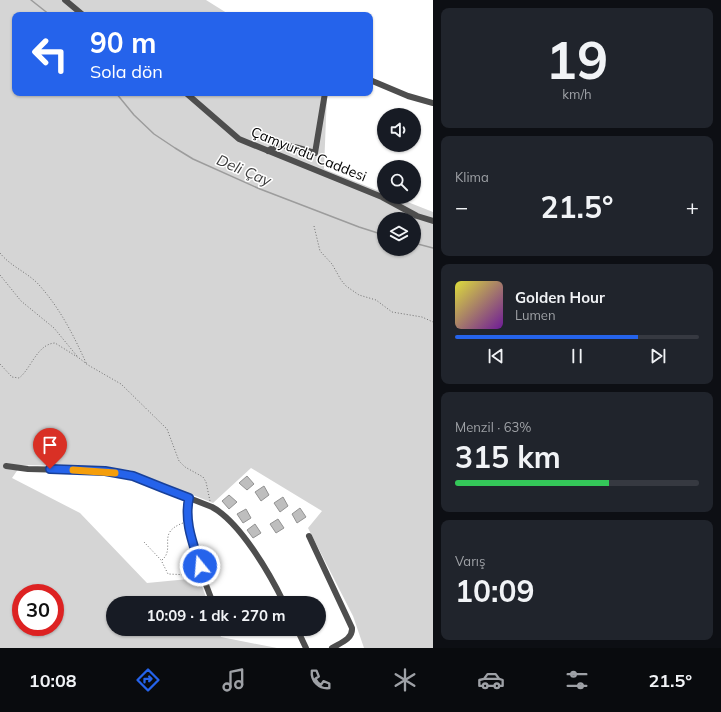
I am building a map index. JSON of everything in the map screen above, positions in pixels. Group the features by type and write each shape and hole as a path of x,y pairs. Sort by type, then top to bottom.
{"street":[{"path":"65,0 79,12"},
{"path":"373,81 408,96 433,104"},
{"name":"Çamyurdu Caddesi","path":"189,96 239,139 382,197 417,216 433,221"},
{"path":"268,150 275,146 281,145 315,153 324,96"},
{"path":"6,466 28,469 105,471 133,476 212,507 218,510 244,536 280,596"},
{"path":"189,498 187,522 190,538 210,596"},
{"path":"309,536 352,628 351,636 332,648"},
{"path":"300,636 306,648"}],"path":[{"path":"314,226 320,251 332,264 346,286 359,295 376,300 392,312 422,317 433,322"},
{"path":"0,253 6,260 40,285 57,306 72,331 88,365"},
{"path":"0,275 21,301 54,328 79,358"},
{"path":"0,364 12,377 19,378 39,352 47,345 58,344 88,365 121,384 167,430 179,461 185,467 203,477 206,482 212,507"},
{"path":"161,560 164,558 167,551 168,535 171,530 176,526 187,522"},
{"path":"144,542 161,560 167,573 170,575 190,575 200,566"}],"shaded area":[{"path":"0,0 206,0 225,12 12,12 12,96 327,96 324,169 377,190 377,204 413,204 433,212 433,648 364,648 353,616 308,528 322,511 251,468 213,503 130,470 73,466 21,465 12,478 80,513 147,583 199,578 205,596 106,596 106,636 221,637 277,648 0,648"}],"building":[{"path":"247,476 254,484 247,490 239,483"},
{"path":"264,486 269,495 261,501 255,492"},
{"path":"229,495 237,502 229,509 222,501"},
{"path":"283,497 288,506 280,512 274,503"},
{"path":"300,508 306,517 297,523 292,514"},
{"path":"246,509 251,518 243,523 237,514"},
{"path":"278,519 284,528 276,533 270,524"},
{"path":"255,524 261,533 253,538 247,530"}],"waterway":[{"name":"Deli Çay","path":"31,0 46,12"},
{"name":"Deli Çay","path":"118,96 134,115 154,134 193,159 260,189 377,233"},
{"name":"Deli Çay","path":"421,245 433,248"}],"slow traffic":[{"path":"73,470 105,471 115,473"}],"route":[{"path":"50,469 105,471 133,476 189,498 187,522 190,538 200,566"}]}
